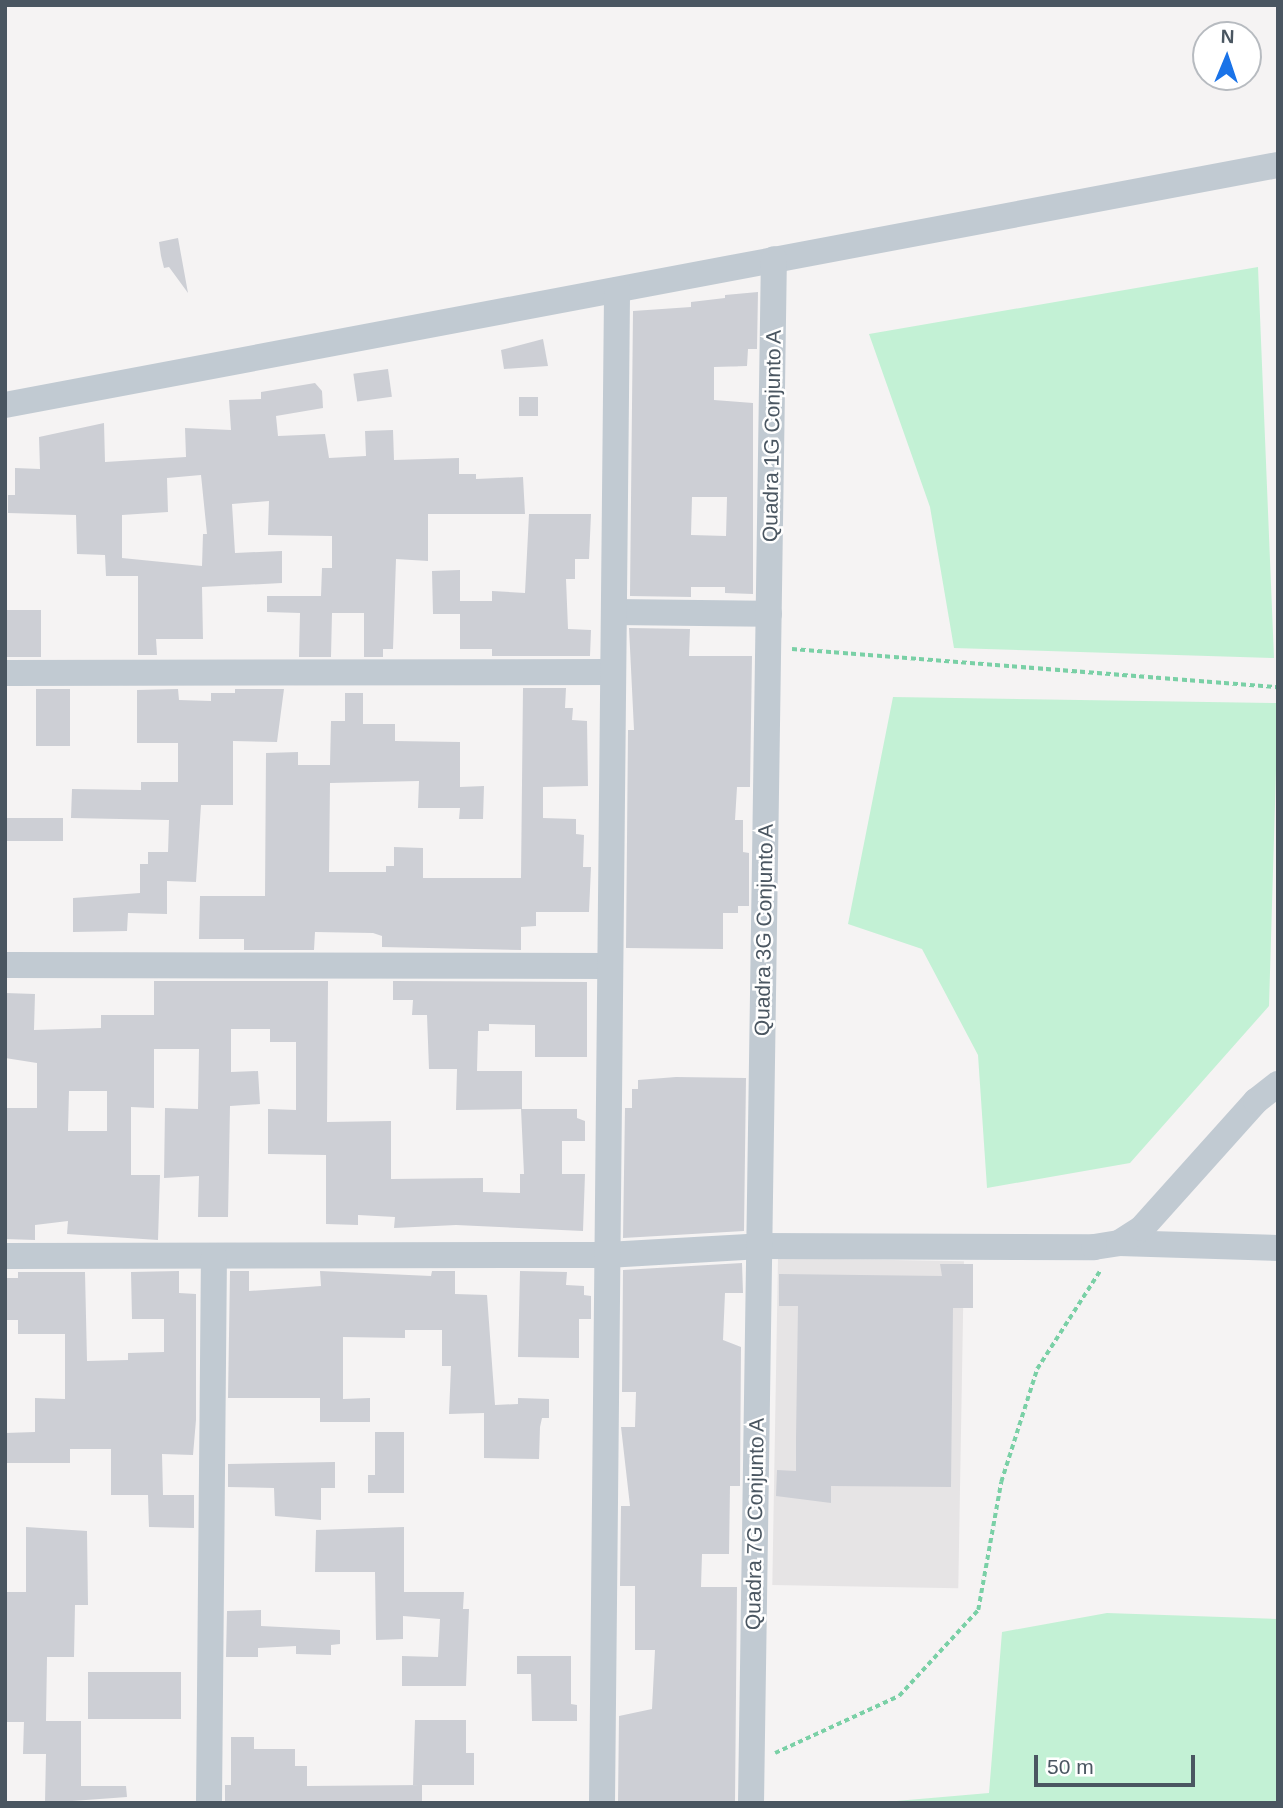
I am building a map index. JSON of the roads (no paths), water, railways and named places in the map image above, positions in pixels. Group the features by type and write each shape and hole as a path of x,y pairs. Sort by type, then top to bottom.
{"street":[{"path":"5,405 1278,165"},
{"name":"Quadra 1G Conjunto A","path":"769,614 774,258"},
{"path":"602,1803 617,290"},
{"path":"614,612 769,614"},
{"name":"Quadra 3G Conjunto A","path":"761,1246 769,614"},
{"path":"5,673 613,673"},
{"path":"5,965 610,966"},
{"path":"1118,1243 1142,1228 1256,1101 1278,1084"},
{"path":"5,1256 607,1255 761,1246 1094,1247 1118,1243 1278,1248"},
{"name":"Quadra 7G Conjunto A","path":"751,1803 761,1246"},
{"path":"209,1803 214,1256"}]}
